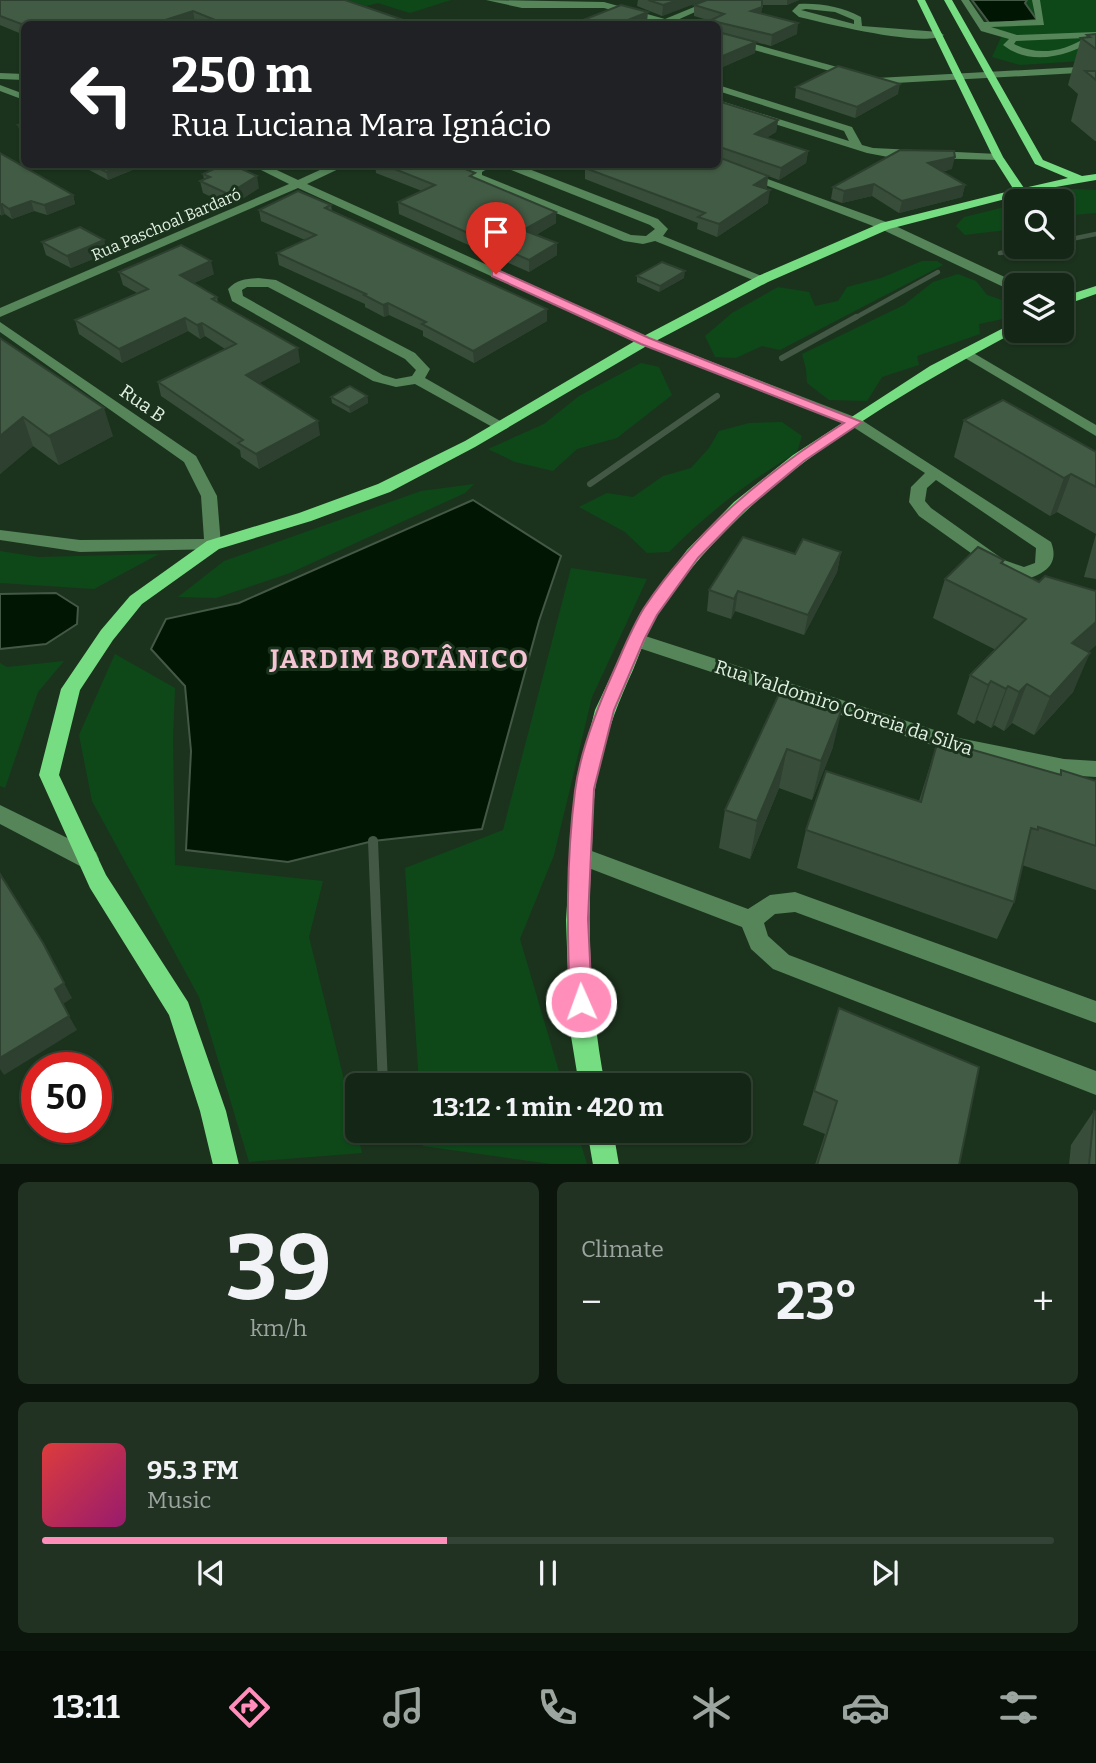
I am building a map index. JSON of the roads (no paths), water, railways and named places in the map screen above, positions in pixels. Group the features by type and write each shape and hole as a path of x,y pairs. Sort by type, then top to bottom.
{"main road":[{"path":"921,0 998,158 1019,189"},
{"path":"948,0 1039,162 1081,179"},
{"path":"1030,189 1096,177"},
{"path":"226,1164 213,1111 179,1010 98,881 49,775 71,689 107,635 136,600 213,545 305,517 384,488 501,426 645,341 763,279 885,226 1004,195"},
{"path":"1074,298 1096,290"},
{"path":"590,1073 582,1030 577,919 585,789 605,710 650,612 693,554 740,506 799,458 935,369 1004,332"},
{"path":"602,1143 606,1164"}],"street":[{"path":"489,0 522,5 566,2 604,5 657,21"},
{"path":"673,21 718,0"},
{"path":"965,0 984,29 1002,35 1017,38 1094,37"},
{"path":"981,25 1041,23 1036,0"},
{"path":"858,29 858,19 824,7 799,7 796,11 802,15 858,29 879,33 939,35"},
{"path":"1017,38 1011,40 1009,45 1033,53 1048,54 1073,49 1094,37"},
{"path":"721,38 877,81 990,77 1096,69"},
{"path":"0,76 21,78"},
{"path":"21,80 4,89 21,97"},
{"path":"721,89 848,128 858,147"},
{"path":"721,104 888,154 998,158"},
{"path":"721,166 885,226 1004,282"},
{"path":"262,168 645,341 855,422 935,472 1045,546 1043,566 1024,574 998,564 925,512 917,502 919,487 935,472"},
{"name":"Rua Paschoal Bardaró","path":"0,313 335,168"},
{"path":"480,168 475,171 477,177 628,238 644,241 656,237 662,229 654,222 515,168"},
{"path":"656,237 763,279"},
{"path":"417,379 423,369 410,356 271,283 244,283 235,289 237,298 378,378 396,383 417,379 501,426"},
{"name":"Rua B","path":"0,326 190,459 209,496 213,545"},
{"path":"965,352 1096,431"},
{"path":"0,535 80,546 213,545"},
{"name":"Rua Valdomiro Correia da Silva","path":"636,640 959,746 1064,767 1096,768"},
{"path":"0,814 88,859"},
{"path":"581,856 751,920 759,942 781,962 1096,1083"},
{"path":"751,920 769,905 795,902 1096,1012"}],"waterway":[{"path":"1074,239 1096,234"},
{"path":"1000,253 1004,252"},
{"path":"853,319 938,272"},
{"path":"782,358 856,317"},
{"path":"590,484 717,396"},
{"path":"373,841 383,1073"}],"district":[{"name":"JARDIM BOTÂNICO","path":"400,659"}]}
